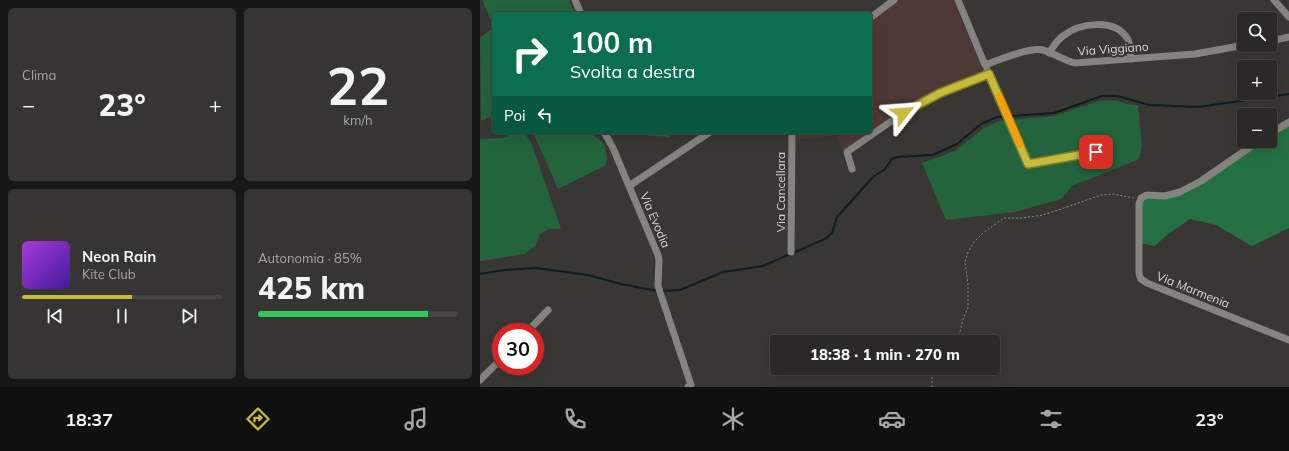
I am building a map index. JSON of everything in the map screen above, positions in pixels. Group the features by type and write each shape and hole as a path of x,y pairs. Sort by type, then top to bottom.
{"street":[{"path":"575,0 580,12"},
{"path":"872,16 894,0"},
{"path":"958,0 1028,164 1096,152"},
{"path":"1274,0 1289,17"},
{"path":"1049,53 1057,41 1067,33 1085,26 1100,24 1118,30 1126,37 1130,44 1131,59"},
{"path":"1277,40 1289,38"},
{"name":"Via Viggiano","path":"985,65 1034,50 1041,50 1066,61 1075,63 1195,54 1237,46"},
{"path":"852,170 846,152 903,113 940,93 989,74"},
{"path":"1277,130 1289,122"},
{"name":"Via Evodia","path":"605,134 630,186 658,255 658,286 691,385 688,387"},
{"path":"630,186 707,134"},
{"name":"Via Cancellara","path":"791,252 792,134"},
{"path":"1140,200 1142,197 1147,195 1165,196 1180,192 1201,181 1249,148"},
{"name":"Via Marmenia","path":"1140,200 1139,272 1143,281 1289,340"},
{"path":"536,323 548,310"},
{"path":"480,380 492,368"}],"path":[{"path":"958,335 968,308 968,284 965,262 968,252 982,233 1004,218 1022,218 1043,214 1101,195 1114,194 1140,200"},
{"path":"932,375 932,387"}],"shaded area":[{"path":"900,0 953,0 983,71 912,103 872,131 872,21"},
{"path":"796,134 867,134 843,151 837,135 796,140"},
{"path":"1101,156 1103,166 1084,169 1083,160"}],"green space":[{"path":"482,0 569,0 574,12 492,12 492,22"},
{"path":"492,29 492,116 481,121 480,38"},
{"path":"1102,100 1138,105 1142,147 1139,159 1072,186 1061,199 1015,212 946,220 922,163 955,151 984,128 999,121 1054,116"},
{"path":"1289,124 1289,228 1252,246 1216,225 1190,219 1168,234 1155,246 1140,243 1140,200 1170,196 1210,175 1252,148 1277,148 1277,132"},
{"path":"508,134 525,134 531,142 561,229 549,229 540,234 536,245 525,254 480,261 480,139 502,138 508,136"},
{"path":"534,134 592,134 604,143 607,157 606,165 558,189"},
{"path":"627,134 670,134 670,137"}],"waterway":[{"path":"1010,116 1054,113 1102,96 1117,96 1150,105 1198,107 1289,94"},
{"path":"662,291 680,290 723,272 763,266 825,239 832,233 837,217 873,177 885,169 892,159 897,157 933,155 957,144 981,124 997,117 1006,116"},
{"path":"480,274 504,270 536,268 588,275 621,284 658,291"}],"slow traffic":[{"path":"999,96 1020,144"}],"route":[{"path":"903,113 940,93 989,74 1028,164 1096,152"}]}
